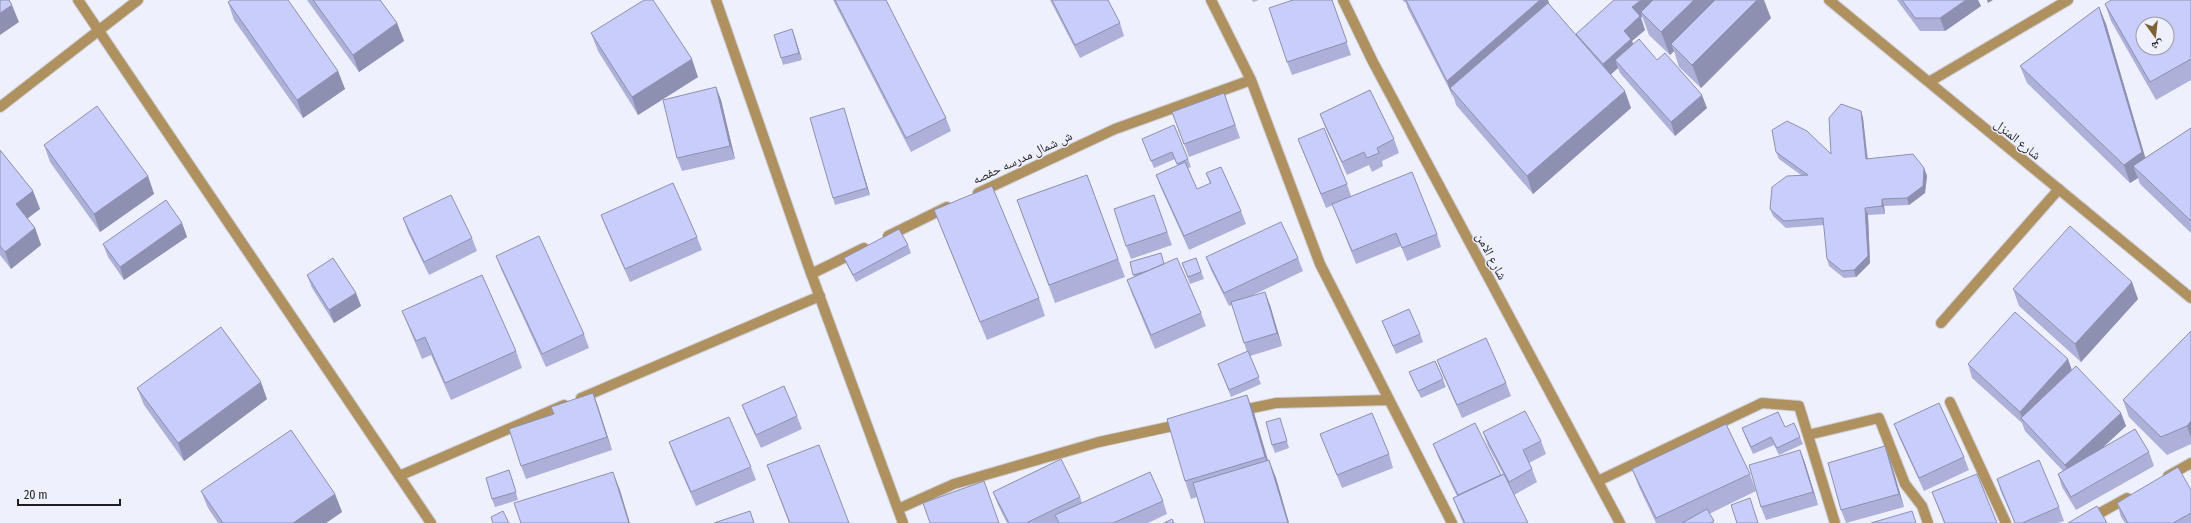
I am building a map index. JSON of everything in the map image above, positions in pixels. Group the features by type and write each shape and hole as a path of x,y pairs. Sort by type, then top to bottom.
{"street":[{"path":"78,0 431,523"},
{"path":"0,107 100,31 138,0"},
{"path":"716,0 812,274 903,523"},
{"path":"1211,0 1251,80 1320,264 1452,523"},
{"name":"شارع الامن","path":"1343,0 1373,62 1620,523"},
{"name":"شارع المنزل","path":"1829,0 2191,298"},
{"path":"1928,82 2068,0"},
{"name":"ش شمال مدرسه حفصه","path":"972,195 1115,129 1251,80"},
{"path":"1941,323 2059,189"},
{"path":"812,274 957,202"},
{"path":"399,476 820,296"},
{"path":"1230,413 1276,402 1390,400"},
{"path":"1950,402 2006,523"},
{"path":"1598,481 1762,403 1799,406 1835,523"},
{"path":"1808,435 1878,418 1905,484 1922,506 1928,523"},
{"path":"898,509 954,484 1099,442 1191,422"},
{"path":"2157,482 2191,463"},
{"path":"2082,523 2136,493"}],"building":[{"path":"0,0 9,0 12,5 0,13"},
{"path":"231,0 288,0 338,71 297,100 228,2"},
{"path":"313,0 380,0 397,23 353,55"},
{"path":"644,0 653,0 692,59 632,97 591,33"},
{"path":"835,0 886,0 946,118 906,138"},
{"path":"1052,0 1108,0 1120,23 1075,45"},
{"path":"1293,0 1332,0 1347,42 1287,62 1269,8"},
{"path":"1406,0 1540,0 1447,81"},
{"path":"1614,0 1641,0 1632,7 1640,16 1624,31 1631,39 1603,64 1576,34"},
{"path":"1653,0 1694,0 1661,32 1641,12"},
{"path":"1715,0 1757,0 1692,65 1671,44"},
{"path":"1902,0 1966,0 1940,18 1915,18"},
{"path":"2111,0 2191,0 2191,59 2150,82 2105,4"},
{"path":"1548,3 1625,91 1527,176 1450,88"},
{"path":"2099,7 2142,152 2124,165 2020,66"},
{"path":"792,29 799,53 781,58 774,35"},
{"path":"1639,39 1657,60 1665,53 1702,95 1671,122 1615,60"},
{"path":"716,87 730,146 677,158 663,100"},
{"path":"1370,90 1394,139 1377,148 1379,153 1367,158 1364,152 1342,162 1320,114"},
{"path":"1224,93 1235,125 1184,144 1172,112"},
{"path":"1841,104 1861,111 1866,159 1913,154 1924,168 1923,186 1907,198 1882,199 1882,206 1865,208 1868,256 1854,270 1842,271 1827,259 1823,218 1784,221 1770,209 1772,187 1787,176 1808,175 1776,152 1772,130 1787,121 1807,131 1831,154 1829,118"},
{"path":"97,106 148,176 94,214 44,145"},
{"path":"844,108 867,188 833,198 810,118"},
{"path":"1174,125 1188,159 1177,164 1172,152 1151,161 1142,139"},
{"path":"1324,128 1347,184 1321,194 1298,139"},
{"path":"2191,128 2191,220 2190,220 2133,166"},
{"path":"0,150 33,191 16,204 35,228 5,252 0,246"},
{"path":"1185,162 1197,189 1211,183 1206,173 1221,167 1241,211 1184,236 1156,175"},
{"path":"1412,172 1437,234 1402,248 1396,233 1352,251 1332,204"},
{"path":"1087,175 1118,259 1049,285 1017,200"},
{"path":"673,183 697,237 625,269 601,215"},
{"path":"992,186 1039,298 980,322 934,210"},
{"path":"451,195 472,238 424,262 403,218"},
{"path":"1154,195 1167,232 1126,246 1114,209"},
{"path":"166,200 182,223 120,267 103,244"},
{"path":"1281,222 1298,258 1224,293 1206,257"},
{"path":"2070,226 2132,282 2075,344 2013,289"},
{"path":"899,229 908,245 853,275 844,258"},
{"path":"539,236 584,334 542,354 496,256"},
{"path":"1161,253 1164,264 1133,275 1130,262"},
{"path":"333,258 356,293 329,310 307,275"},
{"path":"1177,258 1201,313 1151,335 1127,280"},
{"path":"1196,258 1201,272 1188,277 1182,263"},
{"path":"482,275 516,351 445,383 425,337 416,341 402,311"},
{"path":"1265,292 1277,333 1244,343 1231,302"},
{"path":"1409,309 1420,334 1393,346 1382,321"},
{"path":"2015,312 2068,359 2020,412 1968,364"},
{"path":"221,327 261,382 178,443 137,388"},
{"path":"2191,331 2191,421 2187,426 2161,437 2123,400"},
{"path":"1486,338 1506,383 1457,405 1437,360"},
{"path":"1248,351 1259,377 1229,390 1218,364"},
{"path":"1435,361 1443,379 1418,391 1409,372"},
{"path":"2076,366 2121,413 2065,465 2021,418"},
{"path":"784,386 797,416 756,435 742,405"},
{"path":"593,393 607,437 521,466 509,429 554,414 551,407"},
{"path":"1247,395 1265,457 1185,481 1167,419"},
{"path":"1939,403 1964,457 1919,478 1894,424"},
{"path":"1525,411 1541,441 1523,450 1532,469 1509,482 1483,432"},
{"path":"1778,412 1785,427 1794,423 1800,437 1777,448 1771,437 1751,447 1742,428"},
{"path":"1372,413 1389,454 1337,475 1320,434"},
{"path":"729,417 751,467 691,492 669,442"},
{"path":"1280,418 1287,441 1272,445 1266,422"},
{"path":"1475,423 1501,475 1458,495 1433,444"},
{"path":"1726,424 1750,474 1656,518 1632,469"},
{"path":"2135,429 2149,452 2071,497 2058,474"},
{"path":"291,430 335,494 293,523 223,523 201,491"},
{"path":"819,445 849,523 790,523 767,465"},
{"path":"1885,446 1899,494 1841,510 1828,463"},
{"path":"1800,450 1813,492 1761,507 1749,465"},
{"path":"1061,459 1080,497 1026,523 1009,523 993,492"},
{"path":"1269,460 1288,523 1205,523 1193,483"},
{"path":"2039,460 2059,507 2022,523 2015,523 1997,479"},
{"path":"2178,467 2191,490 2191,513 2173,523 2128,523 2117,503"},
{"path":"509,470 516,492 492,499 486,478"},
{"path":"613,472 629,523 521,523 514,503"},
{"path":"1150,472 1163,501 1113,523 1059,523 1055,515"},
{"path":"1504,474 1528,523 1465,523 1453,498"},
{"path":"1977,474 1997,523 1945,523 1932,492"},
{"path":"984,481 999,523 930,523 923,503"},
{"path":"1750,498 1758,523 1737,523 1731,505"},
{"path":"2097,506 2107,523 2068,523"},
{"path":"1707,509 1714,521 1710,523 1682,523"},
{"path":"503,511 509,523 493,523 491,517"},
{"path":"750,511 754,523 714,523"},
{"path":"1912,511 1916,523 1871,523"},
{"path":"1172,519 1174,523 1164,523"}]}
